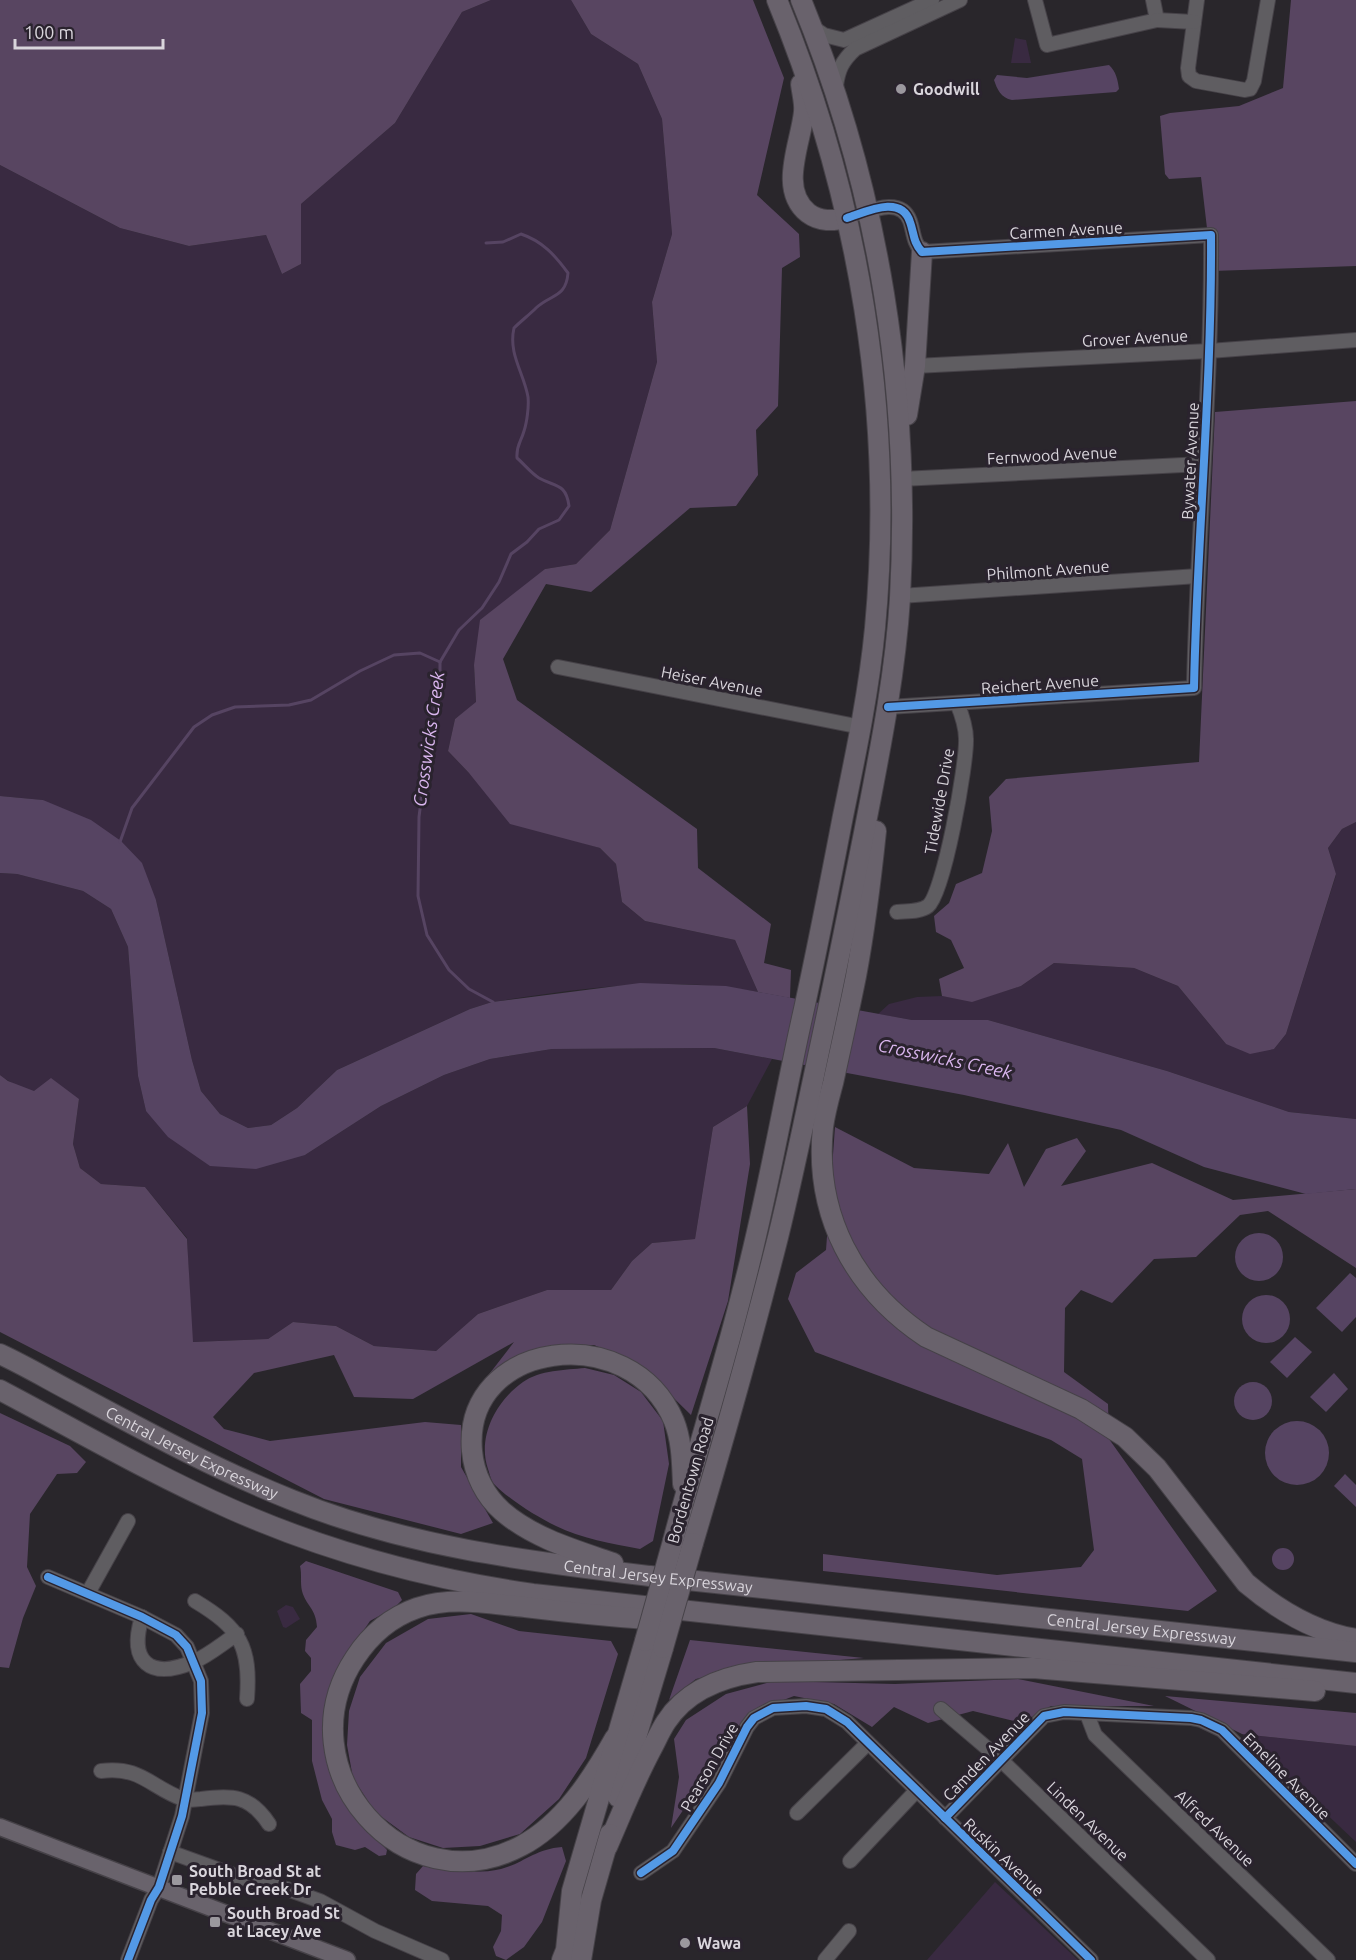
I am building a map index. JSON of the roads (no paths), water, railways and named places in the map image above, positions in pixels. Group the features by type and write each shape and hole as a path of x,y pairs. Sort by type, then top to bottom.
{"highway":[{"path":"777,0 795,43 804,109 792,184 794,194 798,203 814,217 834,221 847,218"},
{"path":"801,0 834,94 868,211 892,343 898,394 902,479 900,596 869,891 856,975 824,1119 822,1147 826,1193 831,1214 848,1256 874,1294 907,1325 926,1337 1081,1408 1104,1422 1125,1437 1156,1468 1246,1582 1255,1590 1285,1612 1305,1623 1356,1639"},
{"name":"Bordentown Road","path":"581,1960 591,1900 607,1847 654,1645 673,1541 744,1286 814,962 861,728 873,642 880,521 875,384 869,336 847,218 830,146 795,43"},
{"path":"901,450 915,366 922,252"},
{"name":"Bordentown Road","path":"562,1960 566,1950 572,1892 615,1738 693,1543 772,1258 837,969 885,728"},
{"path":"650,1576 537,1534 517,1522 493,1502 483,1488 473,1459 473,1429 481,1403 498,1382 510,1372 539,1358 569,1353 585,1354 618,1363 633,1372 657,1393 674,1421 679,1436 682,1461 683,1503"},
{"name":"Central Jersey Expressway","path":"0,1354 205,1461 293,1501 407,1538 484,1554 650,1576 1356,1652"},
{"name":"Central Jersey Expressway","path":"0,1390 230,1509 303,1538 388,1565 460,1582 524,1593 1356,1683"},
{"path":"615,1738 598,1769 571,1803 541,1833 507,1852 492,1857 460,1860 440,1858 406,1847 390,1838 365,1816 354,1801 339,1767 335,1751 334,1715 343,1681 351,1665 373,1635 399,1616 416,1608 442,1602 465,1601 618,1617 801,1631 941,1638"},
{"path":"607,1847 631,1790 666,1722 688,1699 704,1688 738,1675 757,1672 1033,1668 1302,1691 1356,1693"}],"main road":[{"path":"0,1827 347,1960"}],"street":[{"path":"811,26 824,35 844,40 932,0"},
{"path":"834,94 838,71 844,58 855,50 960,0"},
{"path":"1035,0 1047,45 1157,20 1194,22"},
{"path":"1153,0 1157,20"},
{"path":"1197,0 1188,68 1192,79 1213,85 1250,88 1254,81 1268,0"},
{"path":"847,218 886,206 896,207 905,212 910,221 913,239 922,252"},
{"name":"Carmen Avenue","path":"922,252 1211,235"},
{"name":"Bywater Avenue","path":"1194,688 1211,326 1211,235"},
{"name":"Grover Avenue","path":"915,366 1209,351 1356,340"},
{"name":"Fernwood Avenue","path":"902,479 1203,464"},
{"name":"Philmont Avenue","path":"900,596 1198,576"},
{"name":"Heiser Avenue","path":"558,668 861,728"},
{"name":"Reichert Avenue","path":"888,707 1194,688"},
{"name":"Tidewide Drive","path":"897,912 916,911 928,906 935,897 943,870 966,750 964,722 957,703"},
{"path":"88,1593 128,1521"},
{"path":"48,1577 142,1617 176,1635 187,1647 201,1681 202,1713 182,1816 159,1887 128,1960"},
{"path":"195,1601 223,1620 237,1634 246,1658 247,1699"},
{"path":"142,1617 136,1642 141,1657 146,1663 159,1669 194,1662 237,1634"},
{"name":"Pearson Drive","path":"641,1872 673,1851 719,1783 747,1726 754,1718 773,1708 806,1706 826,1709 847,1722"},
{"name":"Linden Avenue","path":"941,1710 1001,1760 1208,1960"},
{"name":"Camden Avenue","path":"945,1818 1044,1716 1064,1712 1191,1718"},
{"name":"Alfred Avenue","path":"1087,1714 1095,1734 1328,1960"},
{"name":"Emeline Avenue","path":"1191,1718 1222,1730 1356,1864"},
{"name":"Ruskin Avenue","path":"847,1722 1091,1960"},
{"path":"797,1813 868,1743"},
{"path":"101,1771 124,1770 136,1774 185,1800 235,1797 254,1806 269,1824"},
{"path":"850,1861 917,1790"},
{"path":"170,1852 242,1878 320,1901 398,1941 442,1960"},
{"path":"825,1960 849,1931"}],"water":[{"path":"1109,65 1117,79 1119,89 1116,92 1012,100 1002,95 994,80 997,75 1027,78"},
{"path":"0,796 43,800 91,820 121,841 142,863 156,900 201,1091 220,1114 248,1128 271,1125 297,1108 337,1070 470,1009 492,1002 640,983 726,986 912,1020 988,1020 1167,1071 1289,1112 1356,1119 1356,1189 1306,1194 1204,1167 1121,1130 964,1095 714,1048 552,1049 490,1059 444,1075 381,1106 305,1155 256,1169 210,1166 168,1137 146,1111 138,1076 128,947 111,909 83,891 17,874 0,873"},
{"path":"1254,1233 1264,1233 1279,1243 1283,1257 1279,1271 1273,1277 1264,1281 1254,1281 1239,1271 1235,1262 1235,1252 1245,1237"},
{"path":"1350,1273 1356,1278 1356,1317 1342,1332 1316,1308"},
{"path":"1261,1295 1271,1295 1286,1305 1290,1319 1286,1333 1280,1339 1271,1343 1261,1343 1246,1333 1242,1324 1242,1314 1252,1299"},
{"path":"1295,1337 1312,1352 1287,1378 1270,1362"},
{"path":"1334,1373 1348,1389 1326,1412 1310,1397"},
{"path":"1253,1382 1266,1388 1272,1401 1266,1414 1253,1420 1240,1414 1234,1401 1240,1388"},
{"path":"1297,1421 1315,1427 1323,1435 1329,1453 1323,1471 1315,1479 1297,1485 1279,1479 1271,1471 1265,1453 1271,1435 1279,1427"},
{"path":"1345,1474 1356,1485 1356,1507 1334,1486"},
{"path":"1283,1548 1291,1551 1294,1559 1291,1567 1283,1570 1275,1567 1272,1559 1275,1551"}],"waterway":[{"path":"440,662 459,630 482,608 499,582 511,554 539,529 559,520 569,506 562,489 533,474 517,458 526,423 528,401 513,346 514,328 561,291 567,281 568,273 548,249 521,234 503,242 486,243"},
{"name":"Crosswicks Creek","path":"120,842 132,808 194,727 212,715 235,707 289,705 311,700 360,671 394,655 420,653 440,662"},
{"name":"Crosswicks Creek","path":"440,662 440,685 430,732 419,817 418,896 427,935 449,970 469,989 493,1002"}],"place":[{"name":"Goodwill","path":"901,89"},
{"name":"South Broad St at Pebble Creek Dr","path":"177,1880"},
{"name":"South Broad St at Lacey Ave","path":"215,1922"},
{"name":"Wawa","path":"685,1943"}]}
